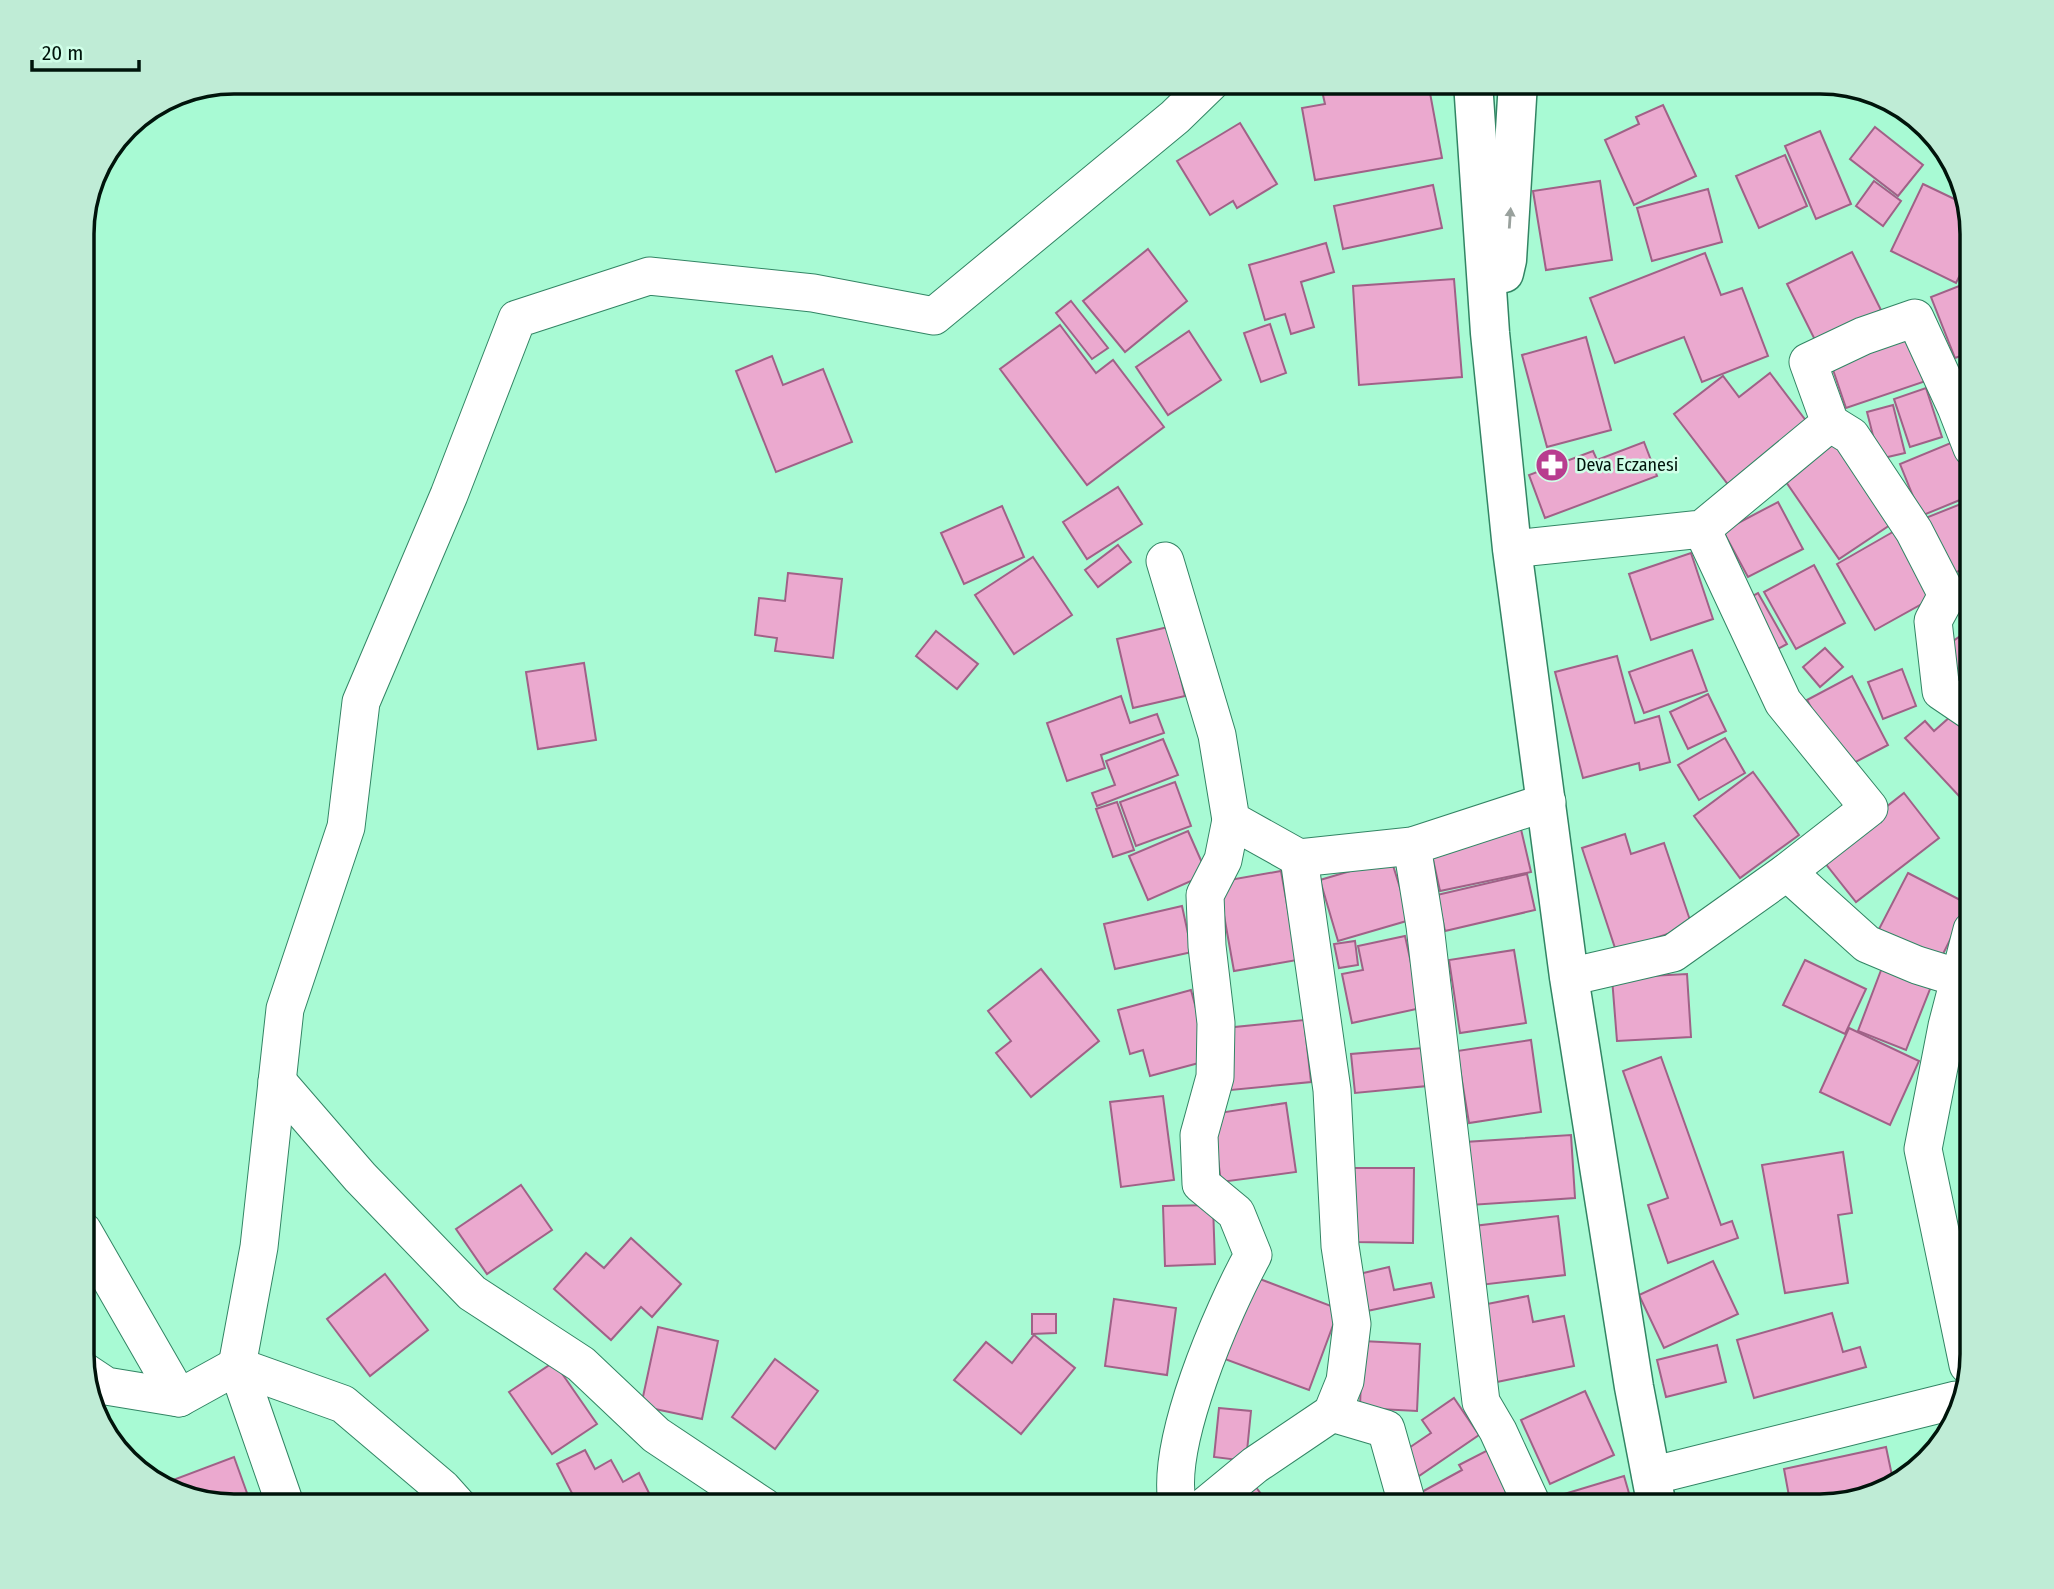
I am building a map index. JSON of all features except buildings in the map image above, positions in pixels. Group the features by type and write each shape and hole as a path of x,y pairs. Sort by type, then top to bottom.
{"main road":[{"path":"1474,94 1490,333 1512,549 1569,977 1634,1387 1654,1492"},
{"path":"1490,333 1507,260 1517,94"}],"street":[{"path":"281,1494 237,1366 259,1247 285,1009 346,827 361,702 449,495 517,319 649,276 813,293 934,316 1175,117 1199,94"},
{"path":"1960,417 1915,318 1863,336 1808,362 1830,424 1852,436 1914,531 1947,595 1933,621 1941,691 1960,704"},
{"path":"1512,549 1702,529 1830,424"},
{"path":"1569,977 1672,953 1787,872 1869,808 1783,702 1702,529"},
{"path":"1165,561 1217,735 1231,820 1223,860 1205,895 1207,946 1216,1023 1215,1077 1199,1135 1201,1184 1236,1213 1253,1255 1224,1313 1182,1429 1175,1494"},
{"path":"1231,820 1298,858 1412,846 1547,802"},
{"path":"1412,846 1425,926 1481,1402 1498,1431 1527,1494"},
{"path":"1220,1494 1255,1465 1332,1413 1345,1381 1353,1324 1340,1246 1332,1090 1298,858"},
{"path":"1787,872 1867,944 1960,981"},
{"path":"1960,1003 1923,1149 1960,1327"},
{"path":"277,1081 360,1177 472,1293 581,1364 656,1435 744,1494"},
{"path":"95,1252 179,1398"},
{"path":"97,1380 106,1386 179,1398 237,1366 343,1404 447,1494"},
{"path":"1654,1492 1952,1400"},
{"path":"1332,1413 1386,1429 1404,1494"}],"place":[{"name":"Deva Eczanesi","path":"1552,465"}]}
